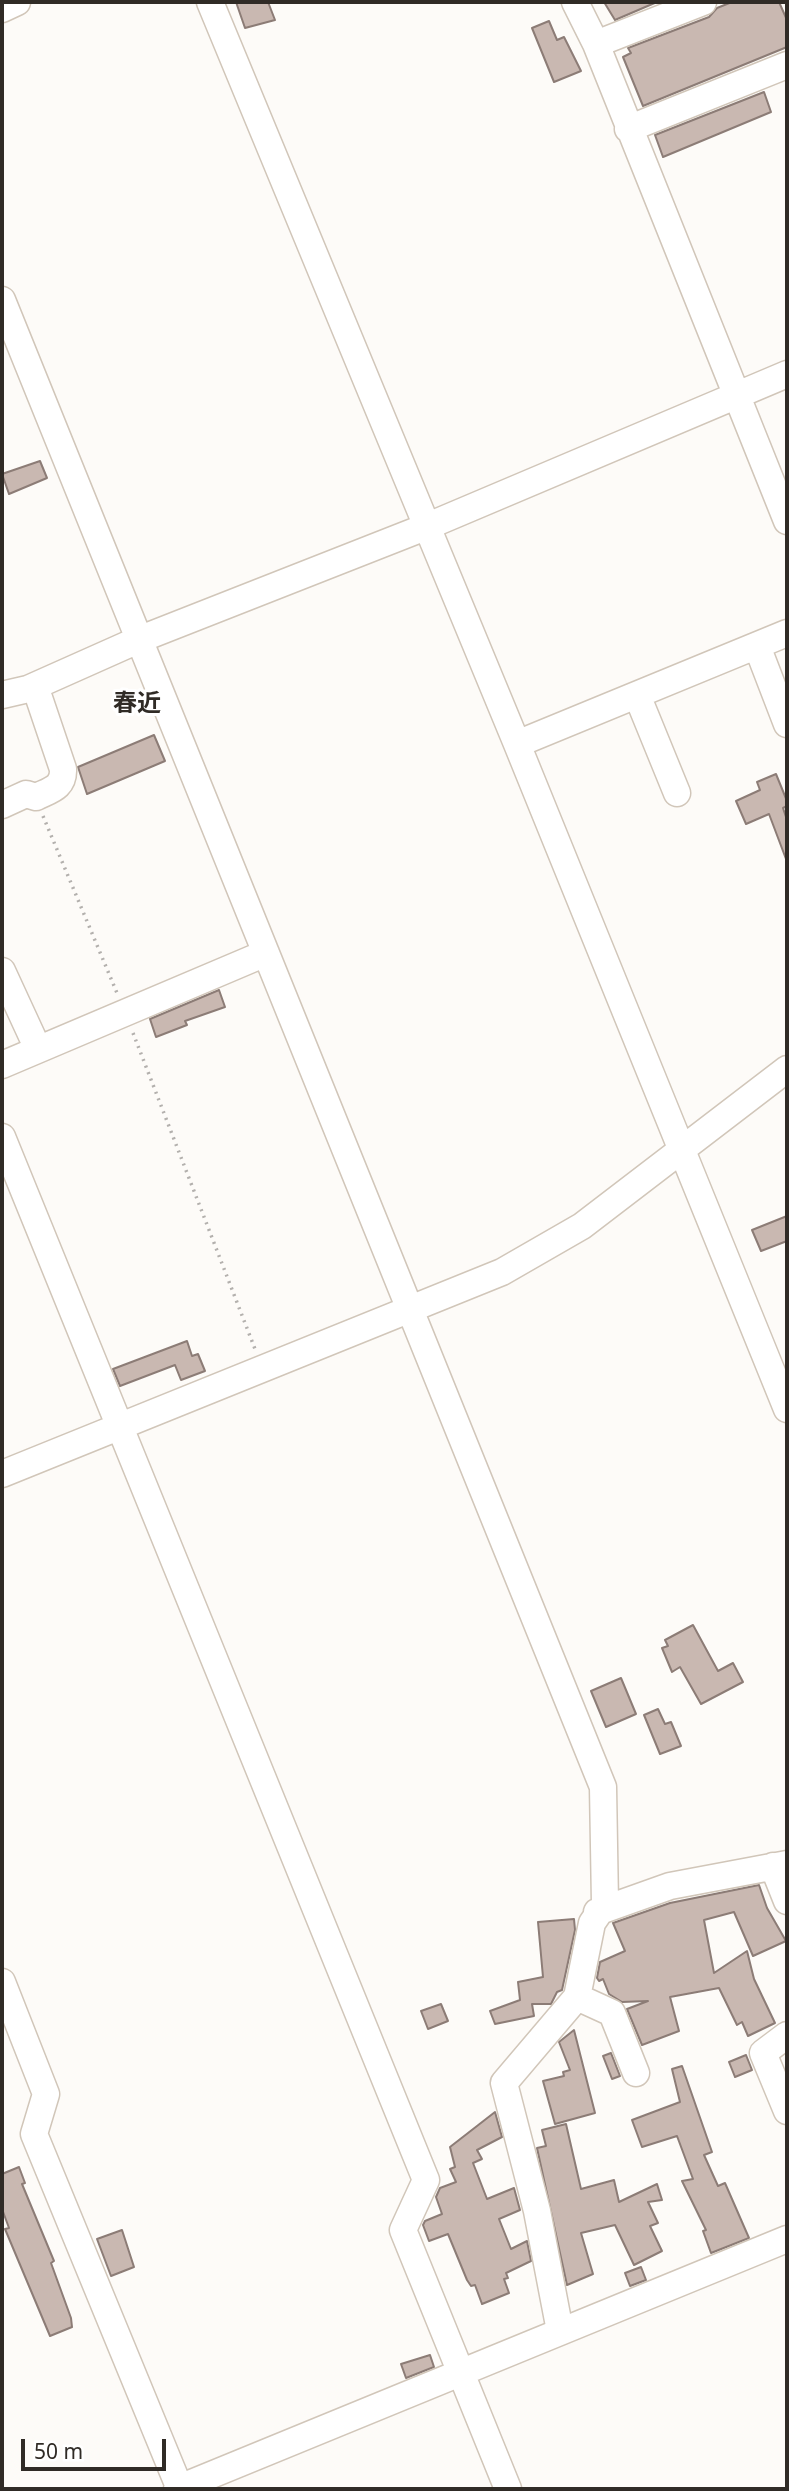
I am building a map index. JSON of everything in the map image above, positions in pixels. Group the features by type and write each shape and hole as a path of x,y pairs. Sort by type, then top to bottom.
{"street":[{"path":"2,9 17,2"},
{"path":"210,2 428,526 787,1409"},
{"path":"575,2 596,44 787,521"},
{"path":"596,44 703,2"},
{"path":"628,129 787,65"},
{"path":"2,300 603,1787 605,1903 592,1923 577,1997 504,2083 537,2211 560,2331"},
{"path":"2,695 35,686 138,640 428,526 787,374"},
{"path":"517,744 787,634"},
{"path":"757,646 787,724"},
{"path":"2,805 26,794 36,797 58,786 63,779 63,769 35,686"},
{"path":"637,695 677,793"},
{"path":"2,1065 37,1047 266,953"},
{"path":"2,971 37,1047"},
{"path":"2,1474 412,1311 502,1272 550,1247 683,1150 787,1069"},
{"path":"2,1137 426,2180 402,2231 508,2489"},
{"path":"597,1912 670,1886 780,1865 787,1901"},
{"path":"2,1982 46,2094 34,2134 179,2489 787,2239"},
{"path":"577,1997 612,2013 636,2073"},
{"path":"787,2035 763,2053 787,2111"}],"path":[{"path":"36,797 125,1012 264,1370"}],"building":[{"path":"236,2 268,2 275,20 245,28"},
{"path":"604,2 657,2 615,20"},
{"path":"732,2 779,2 787,20 787,47 643,106 623,57 631,53 628,48 709,17 717,8"},
{"path":"549,21 557,40 564,37 581,71 554,82 532,28"},
{"path":"764,92 771,112 663,157 655,135"},
{"path":"40,461 47,478 9,494 2,474"},
{"path":"154,735 165,761 87,794 78,767"},
{"path":"776,774 787,801 787,806 783,808 787,820 786,859 769,814 746,824 736,801 760,790 757,782"},
{"path":"219,990 225,1007 185,1021 187,1025 156,1037 150,1019"},
{"path":"787,1216 787,1241 761,1251 752,1230"},
{"path":"187,1341 192,1356 198,1354 205,1371 181,1380 175,1365 120,1386 113,1369"},
{"path":"693,1625 718,1671 733,1663 743,1682 701,1704 680,1667 672,1672 662,1648 668,1646 665,1640"},
{"path":"621,1678 636,1714 606,1727 591,1691"},
{"path":"658,1709 665,1724 671,1722 681,1746 660,1754 644,1715"},
{"path":"759,1885 767,1908 786,1941 753,1956 734,1912 704,1920 714,1973 747,1951 754,1979 775,2023 748,2036 742,2022 737,2025 719,1988 670,1997 679,2031 642,2045 627,2009 648,2001 622,2002 609,1994 603,1979 599,1981 597,1978 600,1962 625,1951 613,1923 670,1903"},
{"path":"574,1919 575,1930 562,1990 557,1992 551,2004 532,2004 534,2016 495,2024 490,2011 520,2000 518,1982 543,1977 538,1922"},
{"path":"441,2004 448,2021 428,2029 421,2011"},
{"path":"574,2030 595,2113 555,2124 543,2081 564,2076 563,2072 570,2070 559,2042"},
{"path":"611,2053 620,2076 612,2079 603,2056"},
{"path":"746,2055 752,2070 735,2077 729,2062"},
{"path":"682,2066 712,2152 704,2155 718,2186 725,2183 749,2238 711,2253 703,2231 706,2230 682,2181 693,2179 677,2136 642,2147 632,2120 680,2102 672,2069"},
{"path":"495,2112 502,2137 477,2150 482,2159 473,2163 487,2199 514,2188 520,2210 499,2219 511,2249 527,2241 531,2261 506,2273 508,2278 504,2279 509,2293 482,2304 475,2285 471,2286 467,2280 448,2234 429,2241 423,2225 425,2221 442,2214 436,2197 440,2188 456,2182 450,2169 455,2167 450,2147"},
{"path":"566,2124 581,2189 614,2180 619,2202 657,2184 662,2200 648,2202 658,2223 650,2226 662,2251 634,2265 615,2225 581,2233 593,2274 567,2285 537,2148 546,2146 542,2130"},
{"path":"19,2167 25,2183 22,2184 54,2261 51,2263 71,2318 72,2327 50,2336 5,2229 9,2228 2,2209 2,2174"},
{"path":"122,2230 134,2267 111,2276 97,2239"},
{"path":"641,2267 646,2280 630,2286 625,2273"},
{"path":"430,2355 434,2367 406,2378 401,2364"}],"district":[{"name":"春近","path":"137,704"}]}
